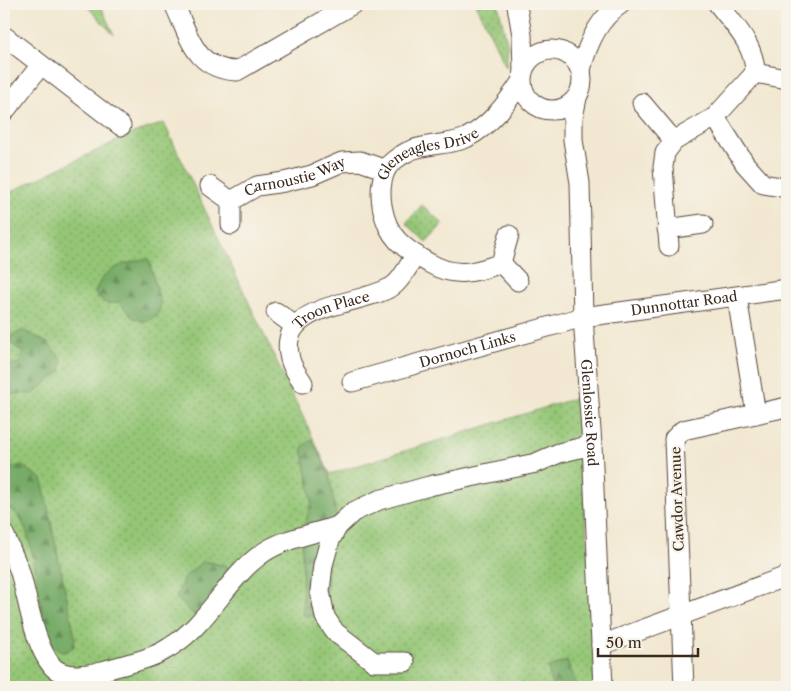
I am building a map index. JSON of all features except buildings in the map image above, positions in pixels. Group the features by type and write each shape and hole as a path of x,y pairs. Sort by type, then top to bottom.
{"street":[{"path":"174,4 198,54 221,70 237,70 353,4"},
{"path":"581,70 596,31 621,4"},
{"path":"703,224 668,238 663,167 665,153 674,142 715,117 755,73 755,59 749,44 718,4"},
{"path":"517,5 526,24 538,38 555,50 574,58 581,70 583,81 577,98 563,109 540,108 524,92 522,35 517,5"},
{"path":"522,76 527,62 535,54 555,50 596,31"},
{"path":"4,36 122,126"},
{"path":"4,112 41,65"},
{"path":"755,73 787,79"},
{"name":"Gleneagles Drive","path":"498,114 522,76"},
{"name":"Glenlossie Road","path":"577,98 573,117 573,140 580,183 583,317 592,444 602,687"},
{"path":"642,104 674,142"},
{"name":"Gleneagles Drive","path":"501,263 477,272 455,274 441,270 416,255 398,240 386,222 382,201 386,170 408,152 466,138 498,114 516,107 540,108"},
{"name":"Glenlossie Road","path":"540,108 563,123 573,140"},
{"path":"715,117 745,164 763,184 787,188"},
{"name":"Carnoustie Way","path":"210,186 231,201 257,186 312,175 342,162 360,161 386,170"},
{"path":"231,201 231,225"},
{"path":"509,235 501,263 518,281"},
{"name":"Troon Place","path":"303,383 290,360 290,335 295,326 310,314 331,306 376,294 395,285 416,255"},
{"name":"Dunnottar Road","path":"583,317 787,289"},
{"path":"737,297 756,414"},
{"path":"276,312 295,326"},
{"name":"Dornoch Links","path":"352,382 583,317"},
{"name":"Cawdor Avenue","path":"684,687 674,440 683,430 787,407"},
{"path":"404,662 374,662 335,632 325,617 320,591 323,565 330,540 338,526 353,512 378,500 429,486 536,463 559,453 592,444"},
{"path":"4,534 19,570 46,658 53,667 62,672 78,675 92,674 118,667 171,647 187,634 260,554 294,540 338,526"},
{"path":"601,645 787,576"}],"green space":[{"path":"85,4 100,4 114,35"},
{"path":"476,4 498,4 508,47 506,67"},
{"path":"164,123 330,474 576,398 599,687 4,687 4,195 133,133"},
{"path":"422,205 443,224 426,242 406,223"},
{"path":"143,259 149,260 161,305 157,316 145,322 133,318 119,302 107,304 95,294 102,279 113,269"},
{"path":"23,330 48,343 62,359 61,371 33,394 6,394 4,393 4,367 19,363 23,352 10,343 11,336"},
{"path":"312,439 329,474 338,526 330,540 325,617 303,615 302,545 305,523 312,502 302,447"},
{"path":"21,465 42,479 75,637 74,647 65,652 55,647 48,634 31,546 24,527 16,513 4,507 4,470"},
{"path":"203,561 227,566 229,589 211,615 193,614 176,598 184,577"},
{"path":"567,661 578,687 552,687 548,667"}]}
